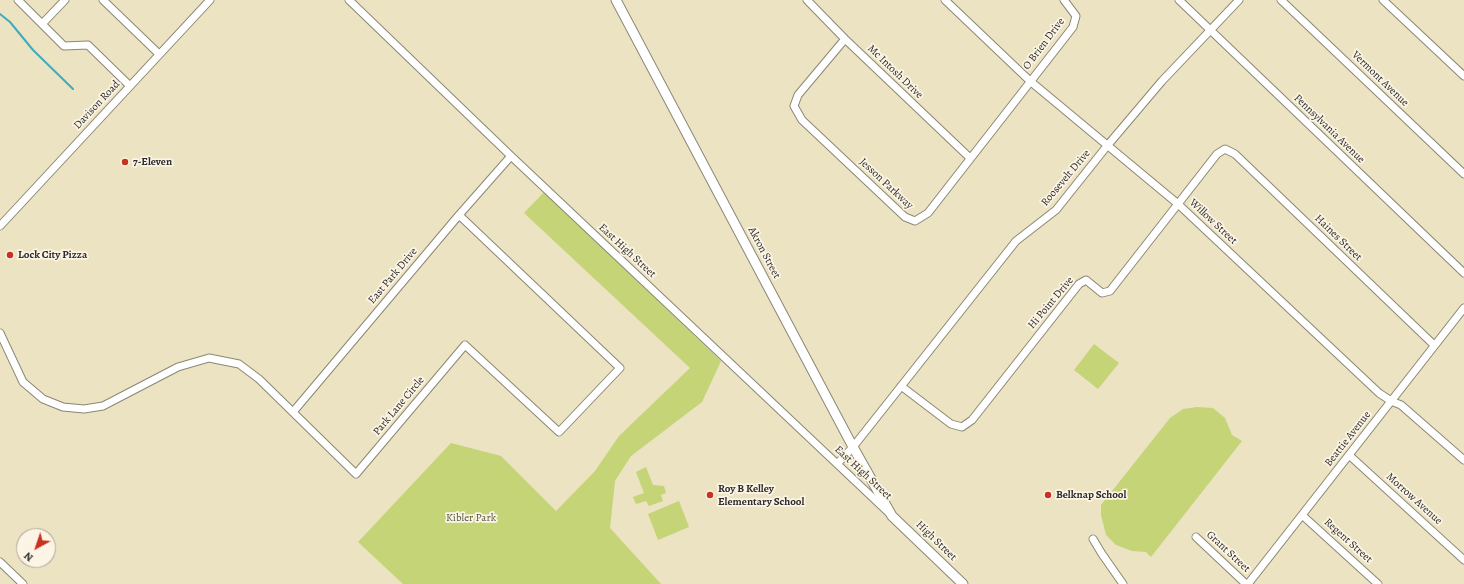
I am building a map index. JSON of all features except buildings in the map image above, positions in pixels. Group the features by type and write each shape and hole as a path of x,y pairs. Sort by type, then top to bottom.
{"main road":[{"name":"Akron Street","path":"616,0 853,447 892,516"},
{"name":"High Street","path":"892,516 963,584"}],"street":[{"path":"18,0 64,46 88,45 130,86"},
{"path":"42,24 65,0"},
{"path":"103,0 159,54"},
{"name":"Davison Road","path":"0,226 210,0"},
{"name":"East High Street","path":"349,0 511,156 892,516"},
{"name":"Mc Intosh Drive","path":"807,0 845,39 970,158"},
{"name":"Willow Street","path":"945,0 1030,82 1178,204 1379,393 1391,401 1401,404 1464,460"},
{"name":"O Brien Drive","path":"1030,82 1073,27 1076,16 1064,0"},
{"name":"Pennsylvania Avenue","path":"1179,0 1464,273"},
{"name":"Roosevelt Drive","path":"837,464 853,447 1016,241 1056,210 1107,146 1162,81 1239,0"},
{"name":"Vermont Avenue","path":"1281,0 1464,174"},
{"path":"1383,0 1464,76"},
{"name":"Jesson Parkway","path":"845,39 798,95 794,106 802,120 905,218 915,222 928,212 1030,82"},
{"name":"Hi Point Drive","path":"901,386 951,424 962,428 972,420 1079,284 1086,280 1102,293 1110,291 1217,154 1225,149"},
{"name":"Haines Street","path":"1225,149 1234,154 1434,345"},
{"name":"East Park Drive","path":"293,412 459,215 511,156"},
{"name":"Park Lane Circle","path":"0,333 22,382 43,399 63,407 84,408 103,406 178,367 209,358 239,364 259,379 356,474 465,345 558,432 620,368 459,215"},
{"name":"Beattie Avenue","path":"1247,584 1464,308"},
{"name":"Morrow Avenue","path":"1349,455 1464,560"},
{"name":"Regent Street","path":"1302,515 1378,584"},
{"name":"Grant Street","path":"1196,537 1247,584"},
{"path":"1093,539 1123,584"},
{"path":"0,562 23,584"}],"green space":[{"name":"Kibler Park","path":"544,192 721,361 702,402 631,456 615,481 610,528 661,584 403,584 358,542 451,443 501,456 556,511 595,471 619,436 690,368 524,213"},
{"path":"1094,344 1119,363 1098,389 1074,370"},
{"path":"1197,407 1213,408 1225,418 1232,435 1242,441 1151,557 1146,552 1132,551 1116,545 1106,535 1101,515 1101,505 1170,418 1183,409"},
{"path":"646,467 653,485 664,486 666,493 661,495 663,501 649,506 646,501 636,504 633,497 644,493 636,472"},
{"path":"679,501 689,527 658,540 648,514"}],"waterway":[{"path":"0,14 10,22 33,50 73,89"}],"place":[{"name":"7-Eleven","path":"125,162"},
{"name":"Lock City Pizza","path":"10,255"},
{"name":"Roy B Kelley Elementary School","path":"710,495"},
{"name":"Belknap School","path":"1048,495"}]}
